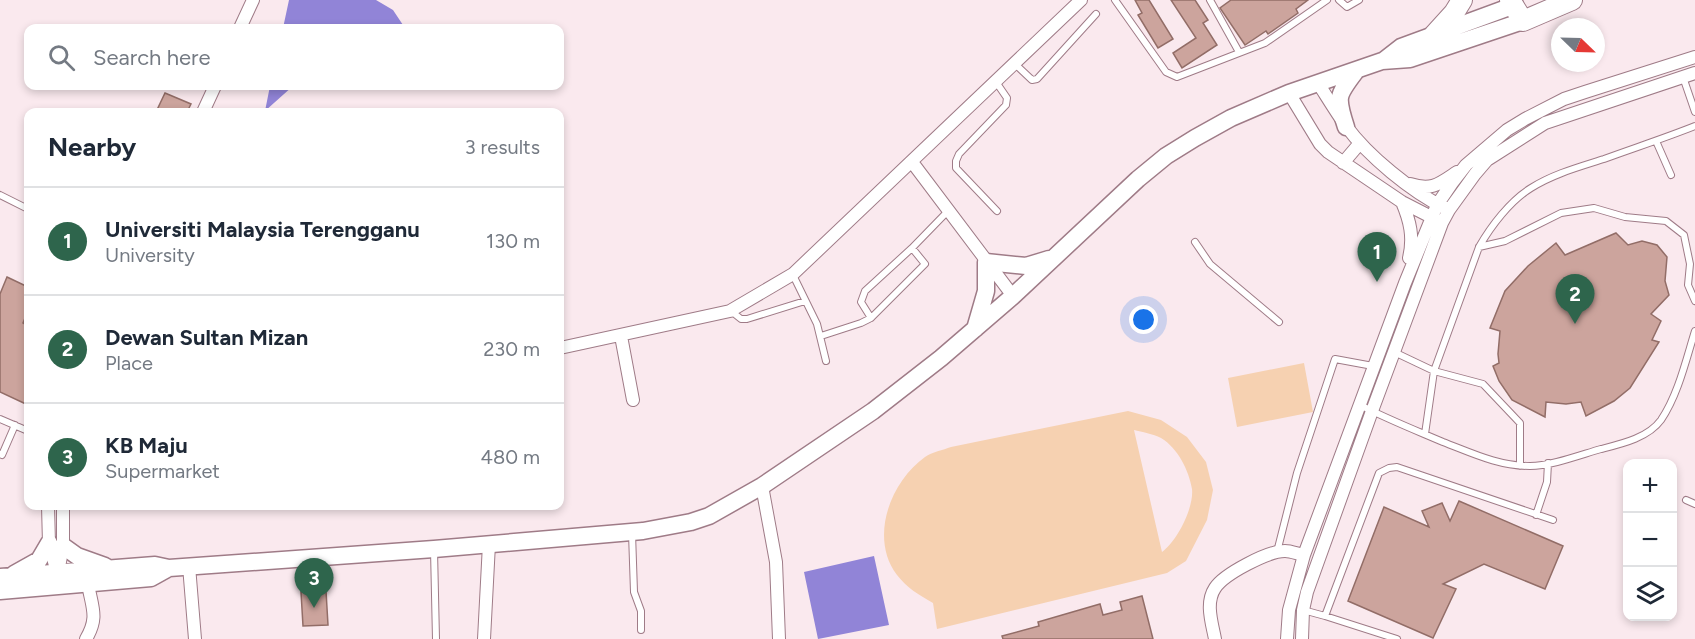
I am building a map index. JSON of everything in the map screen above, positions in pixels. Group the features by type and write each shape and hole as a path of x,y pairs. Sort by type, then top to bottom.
{"main road":[{"path":"1434,35 1455,13 1461,0"},
{"path":"1382,62 1401,47 1434,35 1524,7 1572,0"},
{"path":"3,582 58,580 114,569 155,565 169,568 632,532 691,522 709,516 762,486 873,411 941,358 1013,296 1138,179 1166,156 1231,117 1289,93 1357,70 1382,62 1410,59 1524,7"},
{"path":"1346,127 1339,106 1339,93 1357,70"},
{"path":"974,330 986,291 986,262 1026,266 1054,258"},
{"path":"3,582 39,560 56,545 77,556 114,569"},
{"path":"58,580 88,584 151,579 169,568"}],"street":[{"path":"242,24 253,0"},
{"path":"564,347 730,310 762,294 792,274 1081,0"},
{"path":"1403,182 1419,187 1434,187 1466,165 1507,130 1525,118 1564,99 1695,57"},
{"path":"1443,207 1487,160 1545,123 1689,75"},
{"path":"1318,83 1346,127 1360,143 1403,182 1443,207"},
{"path":"204,108 213,90"},
{"path":"1289,93 1320,144 1343,163 1402,202 1437,220"},
{"path":"1343,163 1360,143"},
{"path":"912,162 1013,296"},
{"path":"1287,639 1289,610 1304,555 1373,366 1405,283 1466,165"},
{"path":"1402,202 1411,222 1412,233 1405,283"},
{"path":"1302,639 1303,610 1307,592 1394,352 1437,220"},
{"path":"621,336 633,400"},
{"path":"762,486 776,562 779,639"},
{"path":"56,545 63,511 48,511 56,545 58,580"},
{"path":"484,639 489,544"},
{"path":"1215,639 1209,611 1214,589 1222,581 1246,565 1276,552 1286,551 1304,555"},
{"path":"189,566 195,639"},
{"path":"86,639 93,628 94,621 88,584"}],"lane":[{"path":"1115,0 1166,72 1177,77 1265,43 1327,0"},
{"path":"1212,0 1239,52"},
{"path":"1339,0 1347,6 1359,0"},
{"path":"1015,64 1032,80 1037,78 1096,14"},
{"path":"1689,75 1695,112"},
{"path":"996,82 1007,98 1006,105 959,154 956,168 997,211"},
{"path":"1425,434 1434,371 1479,247 1487,233 1516,200 1531,188 1568,171 1695,126"},
{"path":"1656,141 1671,176"},
{"path":"0,195 24,207"},
{"path":"1479,247 1505,241 1562,213 1594,207 1625,217 1666,221 1684,235 1690,264 1688,285 1695,301"},
{"path":"871,318 861,302 865,291 948,211"},
{"path":"1195,242 1210,264 1279,322"},
{"path":"821,336 861,324 871,318 925,264 912,248"},
{"path":"792,274 821,336 826,362"},
{"path":"730,310 741,319 747,320 805,301"},
{"path":"1360,405 1494,462 1520,466 1548,463 1624,443 1651,430 1660,420 1670,402 1684,368 1695,331"},
{"path":"1394,352 1434,371 1483,384 1520,423 1520,466"},
{"path":"1276,552 1297,473 1335,359 1373,366"},
{"path":"0,418 24,428"},
{"path":"0,454 15,425"},
{"path":"1536,515 1547,482 1548,463"},
{"path":"1325,616 1379,473 1389,468 1397,467 1553,520"},
{"path":"1686,500 1695,504"},
{"path":"632,532 634,592 641,611 642,630"},
{"path":"434,549 436,639"},
{"path":"1303,610 1397,639"}],"shaded area":[{"path":"289,0 376,0 393,10 402,24 284,24"},
{"path":"269,90 289,90 268,108 266,108"},
{"path":"1304,363 1313,412 1237,427 1228,378"},
{"path":"1128,411 1161,420 1187,437 1206,462 1213,490 1207,520 1186,561 1167,573 937,629 933,603 905,584 889,560 884,528 887,511 902,481 928,455 951,447","holes":["1134,430 1161,438 1173,448 1185,468 1192,489 1190,505 1183,524 1168,547 1162,552"]},
{"path":"874,556 889,625 818,639 804,572"}],"building":[{"path":"1135,0 1149,0 1173,39 1158,48 1138,15 1142,13"},
{"path":"1171,0 1195,0 1208,20 1203,23 1217,45 1182,68 1173,53 1196,38"},
{"path":"1231,0 1308,0 1296,9 1298,13 1268,34 1266,31 1245,45 1220,8"},
{"path":"165,93 191,104 189,108 158,108"},
{"path":"1616,233 1628,245 1642,241 1657,245 1667,257 1665,281 1669,295 1651,314 1661,321 1652,340 1659,342 1630,388 1614,401 1586,416 1581,402 1566,404 1546,402 1545,417 1512,400 1499,381 1493,366 1499,363 1500,331 1490,328 1505,291 1528,266 1556,243 1565,255"},
{"path":"7,277 24,285 24,403 0,392 0,294"},
{"path":"1459,501 1563,546 1545,589 1484,564 1443,584 1456,589 1433,638 1348,601 1384,507 1429,527 1422,511 1442,503 1450,521"},
{"path":"326,591 328,625 303,626 301,592"},
{"path":"1142,596 1153,639 1003,639 1002,636 1039,626 1038,622 1100,604 1103,615 1122,610 1120,602"}],"place":[{"name":"Universiti Malaysia Terengganu","path":"1377,282"},
{"name":"Dewan Sultan Mizan","path":"1575,324"},
{"name":"KB Maju","path":"314,608"}]}
